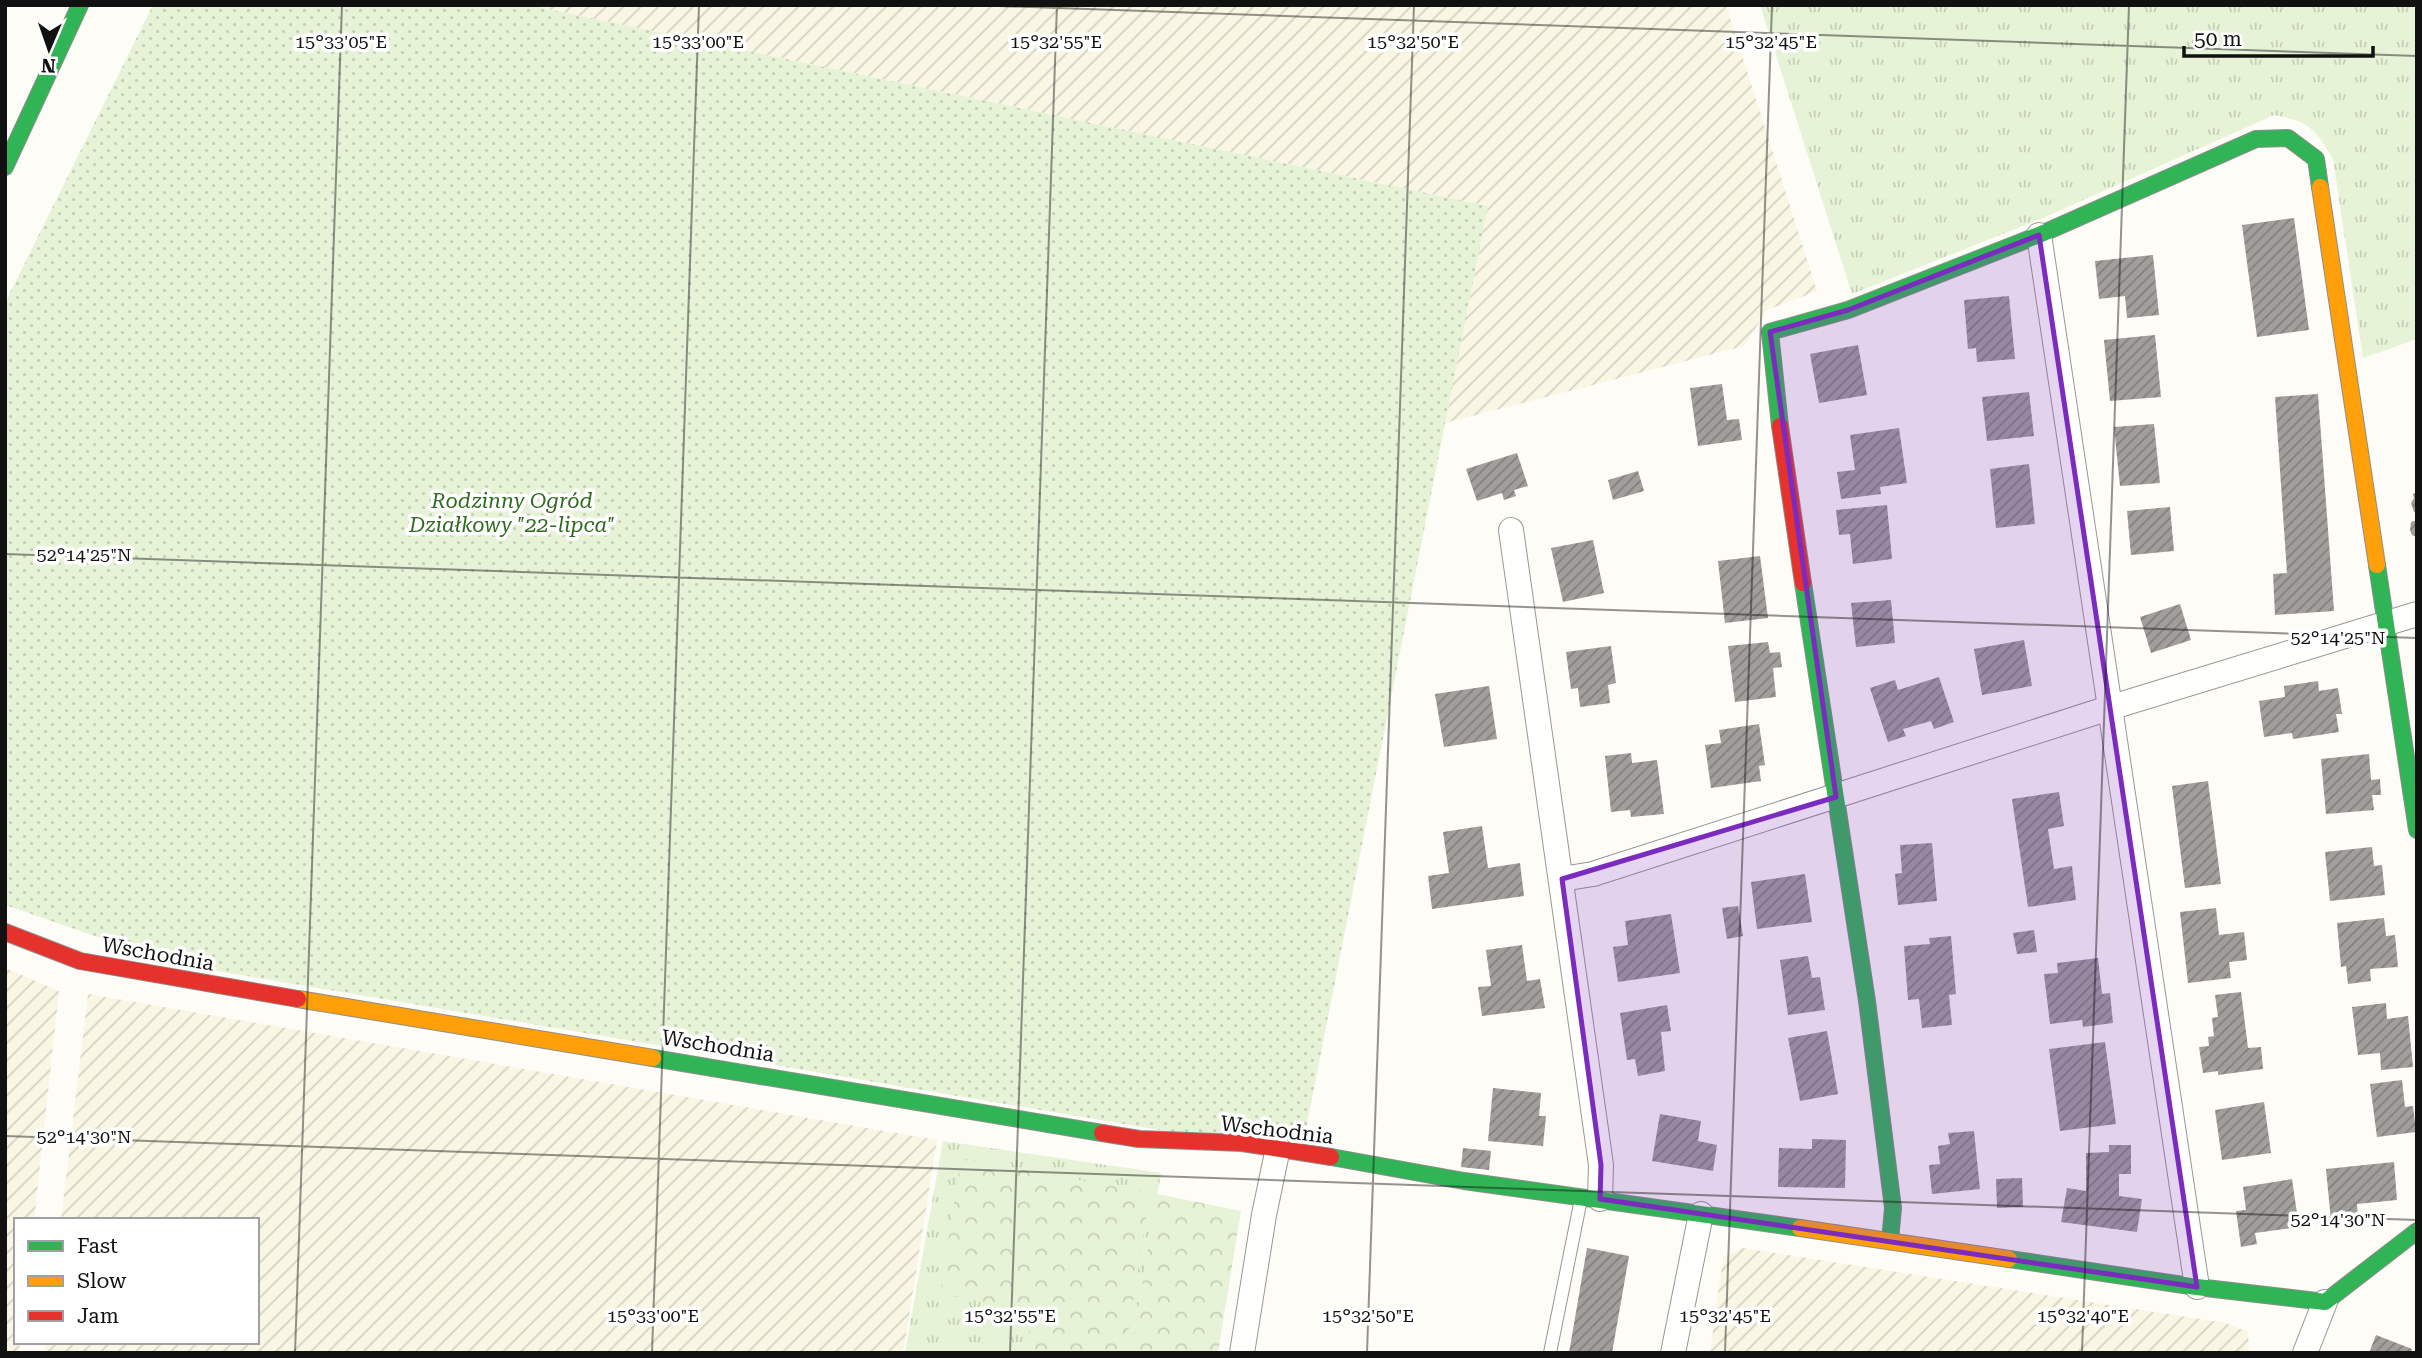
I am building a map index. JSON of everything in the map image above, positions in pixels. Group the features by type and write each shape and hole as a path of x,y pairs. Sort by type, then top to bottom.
{"street":[{"path":"5,167 80,5"},
{"path":"1890,1241 1893,1208 1867,1001 1786,470 1770,332 1848,310 2039,236 2256,139 2288,138 2316,159 2417,830"},
{"path":"2039,236 2197,1287"},
{"path":"1511,530 1601,1165 1590,1197"},
{"path":"1562,879 1593,874 2109,708 2417,614"},
{"name":"Wschodnia","path":"5,932 80,961 118,969 1139,1139 1242,1143 1464,1181 1590,1197 2197,1287 2325,1303"},
{"path":"1242,1353 1264,1215 1278,1148"},
{"path":"1673,1353 1701,1214"},
{"path":"2305,1353 2325,1303 2417,1231"}],"lane":[{"path":"1549,1353 1590,1197"}],"highlighted area":[{"path":"2039,235 2197,1287 1600,1199 1601,1165 1562,879 1836,797 1770,332 1848,310"}],"shaded area":[{"path":"528,5 1726,5 1817,291 1767,310 1744,346 1445,423 1488,206"},
{"path":"5,968 59,991 34,1218 14,1218 14,1344 20,1344 19,1353 5,1353"},
{"path":"88,994 937,1140 903,1353 45,1353 46,1344 259,1344 259,1218 61,1218"},
{"path":"1743,1248 2226,1323 2248,1332 2249,1350 2248,1353 1710,1353 1723,1257"}],"green space":[{"name":"Rodzinny Ogród Działkowy \"22-lipca\"","path":"153,5 528,5 1488,206 1301,1154 176,964 5,905 5,303"},
{"path":"1760,5 2417,5 2417,339 2363,358 2333,159 2310,128 2296,120 2274,115 2043,218 1852,294"},
{"path":"943,1141 1161,1173 1131,1353 905,1353"},
{"path":"961,1158 1150,1193 1125,1353 1026,1353 1032,1310 940,1294"},
{"path":"1157,1194 1241,1211 1218,1353 1131,1353"}],"building":[{"path":"2294,218 2309,330 2257,337 2242,225"},
{"path":"2153,255 2159,315 2127,318 2125,296 2099,299 2095,261"},
{"path":"2009,296 2015,359 1977,362 1976,348 1968,349 1964,300"},
{"path":"2155,335 2161,397 2110,401 2104,340"},
{"path":"1858,345 1867,395 1819,403 1810,354"},
{"path":"1722,384 1727,420 1739,419 1742,440 1698,446 1690,388"},
{"path":"2029,392 2034,436 1987,441 1982,397"},
{"path":"2318,394 2334,611 2275,615 2273,574 2287,573 2275,397"},
{"path":"2154,424 2160,483 2120,486 2114,427"},
{"path":"1899,428 1907,483 1880,487 1881,494 1841,499 1837,472 1855,470 1850,435"},
{"path":"1517,453 1528,486 1514,490 1516,496 1504,500 1502,493 1477,501 1466,469"},
{"path":"2029,464 2035,524 1996,528 1990,469"},
{"path":"1638,471 1644,491 1613,500 1608,480"},
{"path":"2417,492 2417,513 2411,503 2413,494"},
{"path":"1887,505 1892,559 1853,564 1850,534 1839,535 1836,510"},
{"path":"2170,507 2174,551 2131,555 2127,511"},
{"path":"2417,520 2417,537 2412,535 2410,530 2411,522"},
{"path":"1593,540 1604,593 1563,602 1551,548"},
{"path":"1760,556 1768,618 1725,623 1718,561"},
{"path":"1891,600 1895,643 1856,647 1851,603"},
{"path":"2180,604 2191,640 2151,653 2140,617"},
{"path":"2024,640 2032,686 1982,695 1974,649"},
{"path":"1768,642 1770,653 1780,652 1782,667 1773,668 1776,697 1735,702 1728,646"},
{"path":"1611,646 1616,683 1608,685 1610,703 1580,707 1578,688 1571,689 1566,652"},
{"path":"1939,677 1954,722 1934,729 1931,721 1903,729 1906,736 1888,742 1870,688 1895,680 1898,690"},
{"path":"2318,681 2319,691 2338,688 2342,714 2336,714 2339,732 2293,739 2292,733 2264,737 2259,701 2285,697 2284,686"},
{"path":"1489,686 1497,739 1444,747 1435,694"},
{"path":"1759,724 1765,765 1759,766 1761,781 1711,788 1705,745 1721,743 1719,730"},
{"path":"1631,753 1632,763 1657,760 1664,814 1631,817 1630,810 1611,812 1605,756"},
{"path":"2369,754 2371,780 2380,779 2381,795 2372,795 2374,810 2326,814 2321,759"},
{"path":"2208,781 2221,884 2185,888 2172,786"},
{"path":"2059,792 2064,826 2048,829 2054,869 2072,866 2076,900 2028,907 2012,799"},
{"path":"1482,826 1488,868 1520,863 1524,896 1432,909 1428,876 1449,873 1443,832"},
{"path":"1932,843 1937,901 1898,905 1895,874 1902,873 1900,845"},
{"path":"2372,847 2374,866 2382,865 2385,895 2330,901 2325,852"},
{"path":"1805,874 1812,922 1757,929 1751,882"},
{"path":"1738,906 1743,936 1727,939 1722,908"},
{"path":"2216,908 2219,935 2244,932 2247,960 2229,962 2231,978 2188,983 2180,912"},
{"path":"1671,914 1680,973 1618,982 1613,947 1628,945 1625,921"},
{"path":"2384,918 2386,936 2395,935 2398,967 2370,969 2371,981 2348,984 2346,966 2341,967 2337,923"},
{"path":"2034,930 2037,952 2017,954 2013,933"},
{"path":"1951,936 1956,994 1949,995 1952,1025 1922,1028 1919,999 1908,1000 1904,946 1930,944 1929,938"},
{"path":"1522,945 1527,981 1540,979 1545,1008 1482,1016 1478,987 1491,986 1486,950"},
{"path":"1808,956 1812,978 1820,977 1825,1010 1788,1015 1780,960"},
{"path":"2098,958 2102,994 2110,993 2113,1023 2083,1027 2082,1020 2050,1024 2044,974 2058,973 2057,963"},
{"path":"2241,992 2248,1048 2261,1047 2263,1069 2218,1075 2218,1071 2203,1073 2199,1047 2209,1046 2208,1037 2214,1036 2212,1018 2218,1017 2215,995"},
{"path":"2386,1003 2387,1019 2408,1016 2413,1067 2381,1070 2380,1053 2358,1055 2352,1007"},
{"path":"1667,1005 1671,1031 1661,1032 1665,1071 1638,1076 1635,1059 1627,1060 1620,1013"},
{"path":"1827,1031 1838,1094 1800,1101 1788,1038"},
{"path":"2105,1042 2116,1124 2060,1131 2049,1049"},
{"path":"2402,1080 2405,1107 2413,1106 2416,1132 2377,1137 2370,1084"},
{"path":"1493,1088 1541,1093 1539,1116 1546,1116 1543,1146 1488,1141"},
{"path":"2264,1102 2271,1153 2222,1160 2215,1110"},
{"path":"1660,1114 1701,1121 1698,1141 1717,1145 1713,1171 1652,1161"},
{"path":"1974,1131 1980,1189 1932,1194 1929,1165 1940,1164 1938,1146 1950,1144 1948,1133"},
{"path":"1812,1139 1846,1140 1845,1188 1778,1187 1779,1148 1812,1149"},
{"path":"2109,1145 2131,1145 2131,1174 2119,1174 2119,1196 2142,1199 2137,1232 2061,1222 2067,1188 2086,1191 2086,1153 2109,1152"},
{"path":"1463,1148 1491,1151 1489,1170 1461,1167"},
{"path":"2394,1162 2397,1200 2357,1204 2358,1218 2331,1221 2326,1169"},
{"path":"2022,1178 2023,1207 1997,1208 1996,1179"},
{"path":"2292,1179 2299,1227 2255,1233 2257,1244 2241,1247 2236,1211 2246,1210 2243,1187"},
{"path":"1587,1248 1629,1256 1612,1353 1569,1353"},
{"path":"2376,1335 2412,1349 2411,1353 2369,1353"}],"traffic: fast":[{"path":"5,167 80,5"},
{"path":"1780,426 1770,332 1848,310 2039,235 2256,139 2288,138 2316,159 2320,187"},
{"path":"2377,565 2417,830"},
{"path":"1803,583 1867,1001 1893,1208 1890,1241"},
{"path":"653,1058 1102,1133"},
{"path":"1331,1157 1464,1181 1800,1228"},
{"path":"2009,1259 2197,1287 2325,1302 2417,1231"}],"traffic: slow":[{"path":"2320,187 2377,565"},
{"path":"298,999 653,1058"},
{"path":"1800,1228 2009,1259"}],"traffic: jam":[{"path":"1780,426 1803,583"},
{"path":"5,932 80,961 298,999"},
{"path":"1102,1133 1139,1139 1242,1143 1331,1157"}]}
